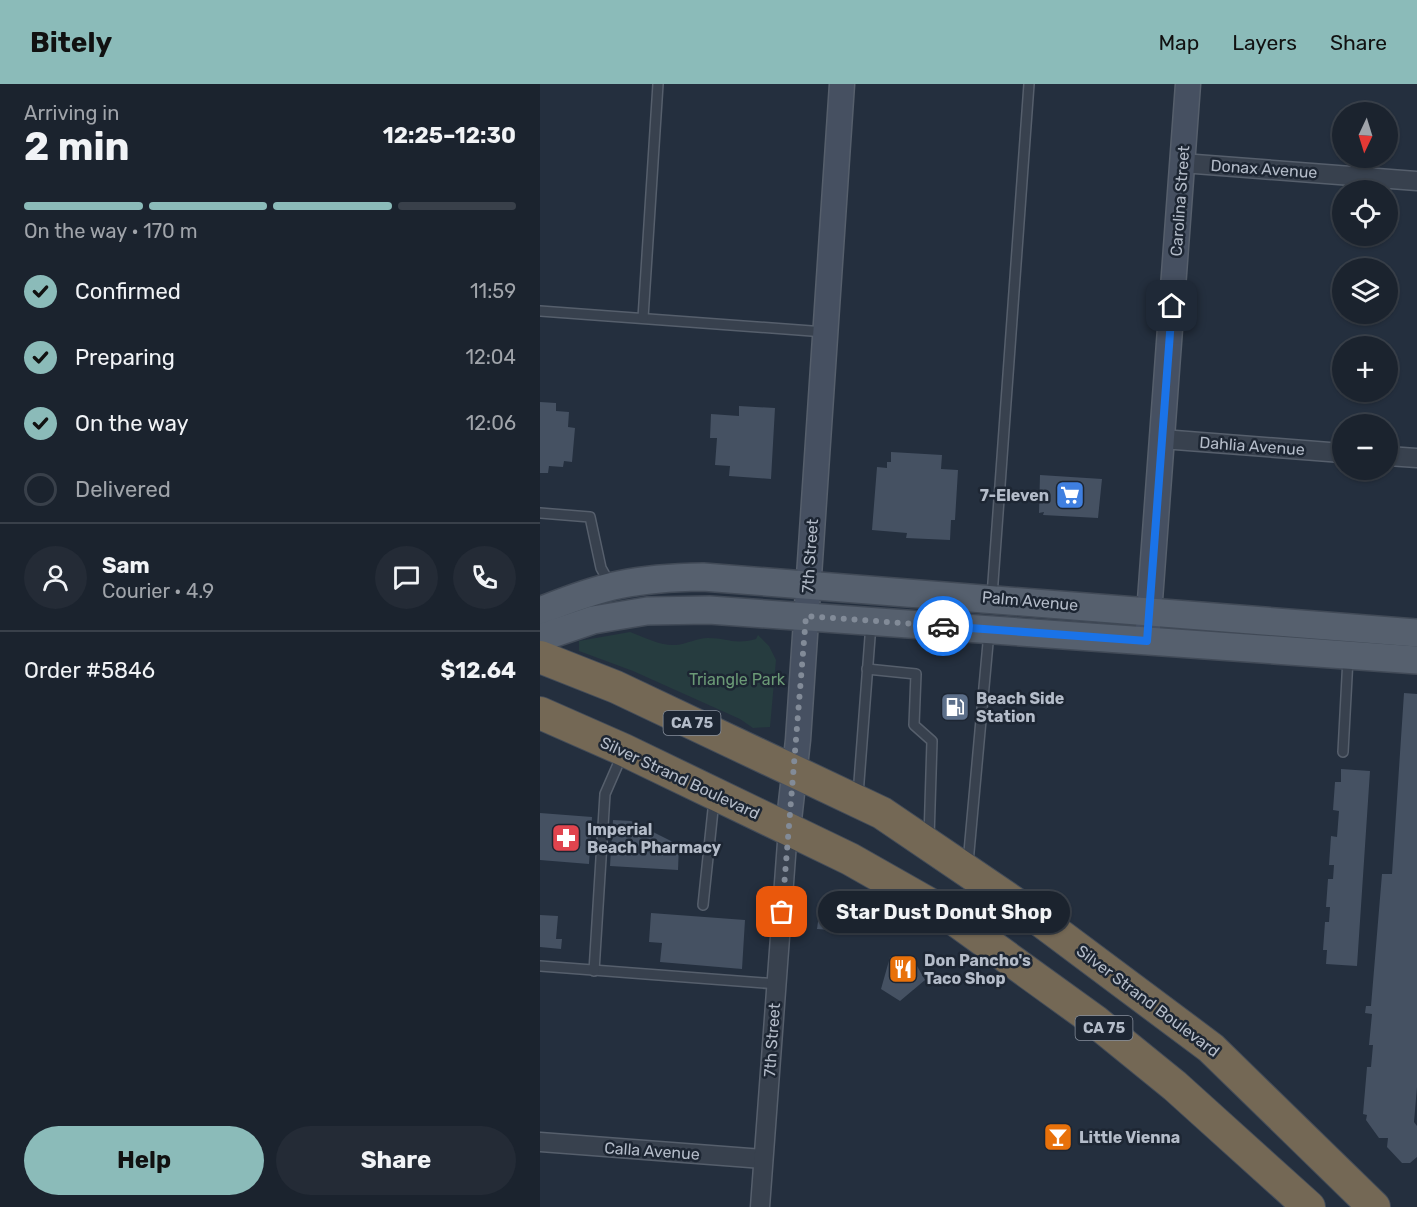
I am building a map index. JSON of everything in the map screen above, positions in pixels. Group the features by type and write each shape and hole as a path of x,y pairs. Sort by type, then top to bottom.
{"highway":[{"name":"Silver Strand Boulevard","path":"540,657 616,687 882,813 968,870 1124,980 1211,1048 1374,1207"},
{"name":"Silver Strand Boulevard","path":"540,713 715,793 850,859 946,914 1095,1022 1175,1086 1309,1207"},
{"path":"540,734 573,742 614,746"}],"main road":[{"name":"Palm Avenue","path":"540,611 611,585 639,579 695,577 1149,611 1349,641 1417,660"},
{"path":"989,630 992,598"},
{"name":"Palm Avenue","path":"540,638 593,620 647,611 709,610 1147,641 1349,641 1417,633"}],"street":[{"name":"7th Street","path":"760,1207 788,829 795,771 842,84"},
{"name":"Carolina Street","path":"1147,641 1188,84"},
{"name":"Donax Avenue","path":"1182,163 1417,181"},
{"name":"Dahlia Avenue","path":"1162,439 1332,452"},
{"path":"1398,457 1417,458"},
{"name":"Calla Avenue","path":"540,1142 764,1159"}],"lane":[{"path":"643,318 658,84"},
{"path":"992,598 1029,84"},
{"path":"540,311 825,332"},
{"path":"540,513 590,517 601,568 611,585"},
{"path":"858,801 871,621"},
{"path":"968,870 989,630"},
{"path":"1343,752 1349,641"},
{"path":"867,669 916,674 914,725 932,741 928,844"},
{"path":"594,970 605,794 614,746"},
{"path":"703,905 715,793"},
{"path":"540,966 777,984"}],"green space":[{"name":"Triangle Park","path":"630,632 658,643 670,645 708,638 748,641 756,639 758,635 769,646 776,660 770,727 753,728 740,719 633,671 579,651 579,641"}],"building":[{"path":"540,402 556,403 556,411 569,412 568,427 575,428 572,462 564,461 563,467 549,466 548,473 540,473"},
{"path":"739,406 775,408 771,479 729,476 730,466 715,465 717,438 710,438 711,414 739,416"},
{"path":"891,452 942,455 941,469 958,470 955,520 951,520 950,540 906,538 907,533 872,530 877,467 887,468 887,462 891,462"},
{"name":"7-Eleven","path":"1040,475 1102,479 1098,518 1039,513"},
{"path":"1404,693 1417,694 1417,1087 1414,1122 1417,1126 1417,1157 1410,1163 1402,1163 1387,1147 1388,1138 1379,1138 1366,1120 1367,1115 1363,1114 1367,1067 1371,1067 1373,1045 1369,1045 1372,1014 1365,1013 1366,1006 1371,1006 1382,874 1392,874"},
{"path":"1341,769 1370,771 1357,966 1326,964 1327,950 1323,950 1325,922 1329,922 1330,907 1326,907 1328,879 1333,879 1334,865 1329,865 1331,836 1337,837 1339,811 1333,810 1335,782 1341,782"},
{"name":"Imperial Beach Pharmacy","path":"540,813 592,817 589,864 540,860"},
{"path":"613,820 631,821 679,845 678,870 610,866"},
{"path":"651,913 745,920 742,969 660,962 662,943 649,942"},
{"path":"540,915 558,916 556,939 562,939 561,949 540,947"},
{"path":"819,915 846,917 845,931 817,929"},
{"name":"Don Pancho's Taco Shop","path":"890,957 913,959 925,980 900,1001 881,989"}],"way so far":[{"path":"782,912 806,616 943,626"}],"place":[{"name":"7-Eleven","path":"1070,495"},
{"name":"Beach Side Station","path":"955,707"},
{"name":"Imperial Beach Pharmacy","path":"566,838"},
{"name":"Star Dust Donut Shop","path":"782,912"},
{"name":"Don Pancho's Taco Shop","path":"903,969"},
{"name":"Little Vienna","path":"1058,1137"}],"route":[{"path":"943,626 1147,641 1172,306"}]}
